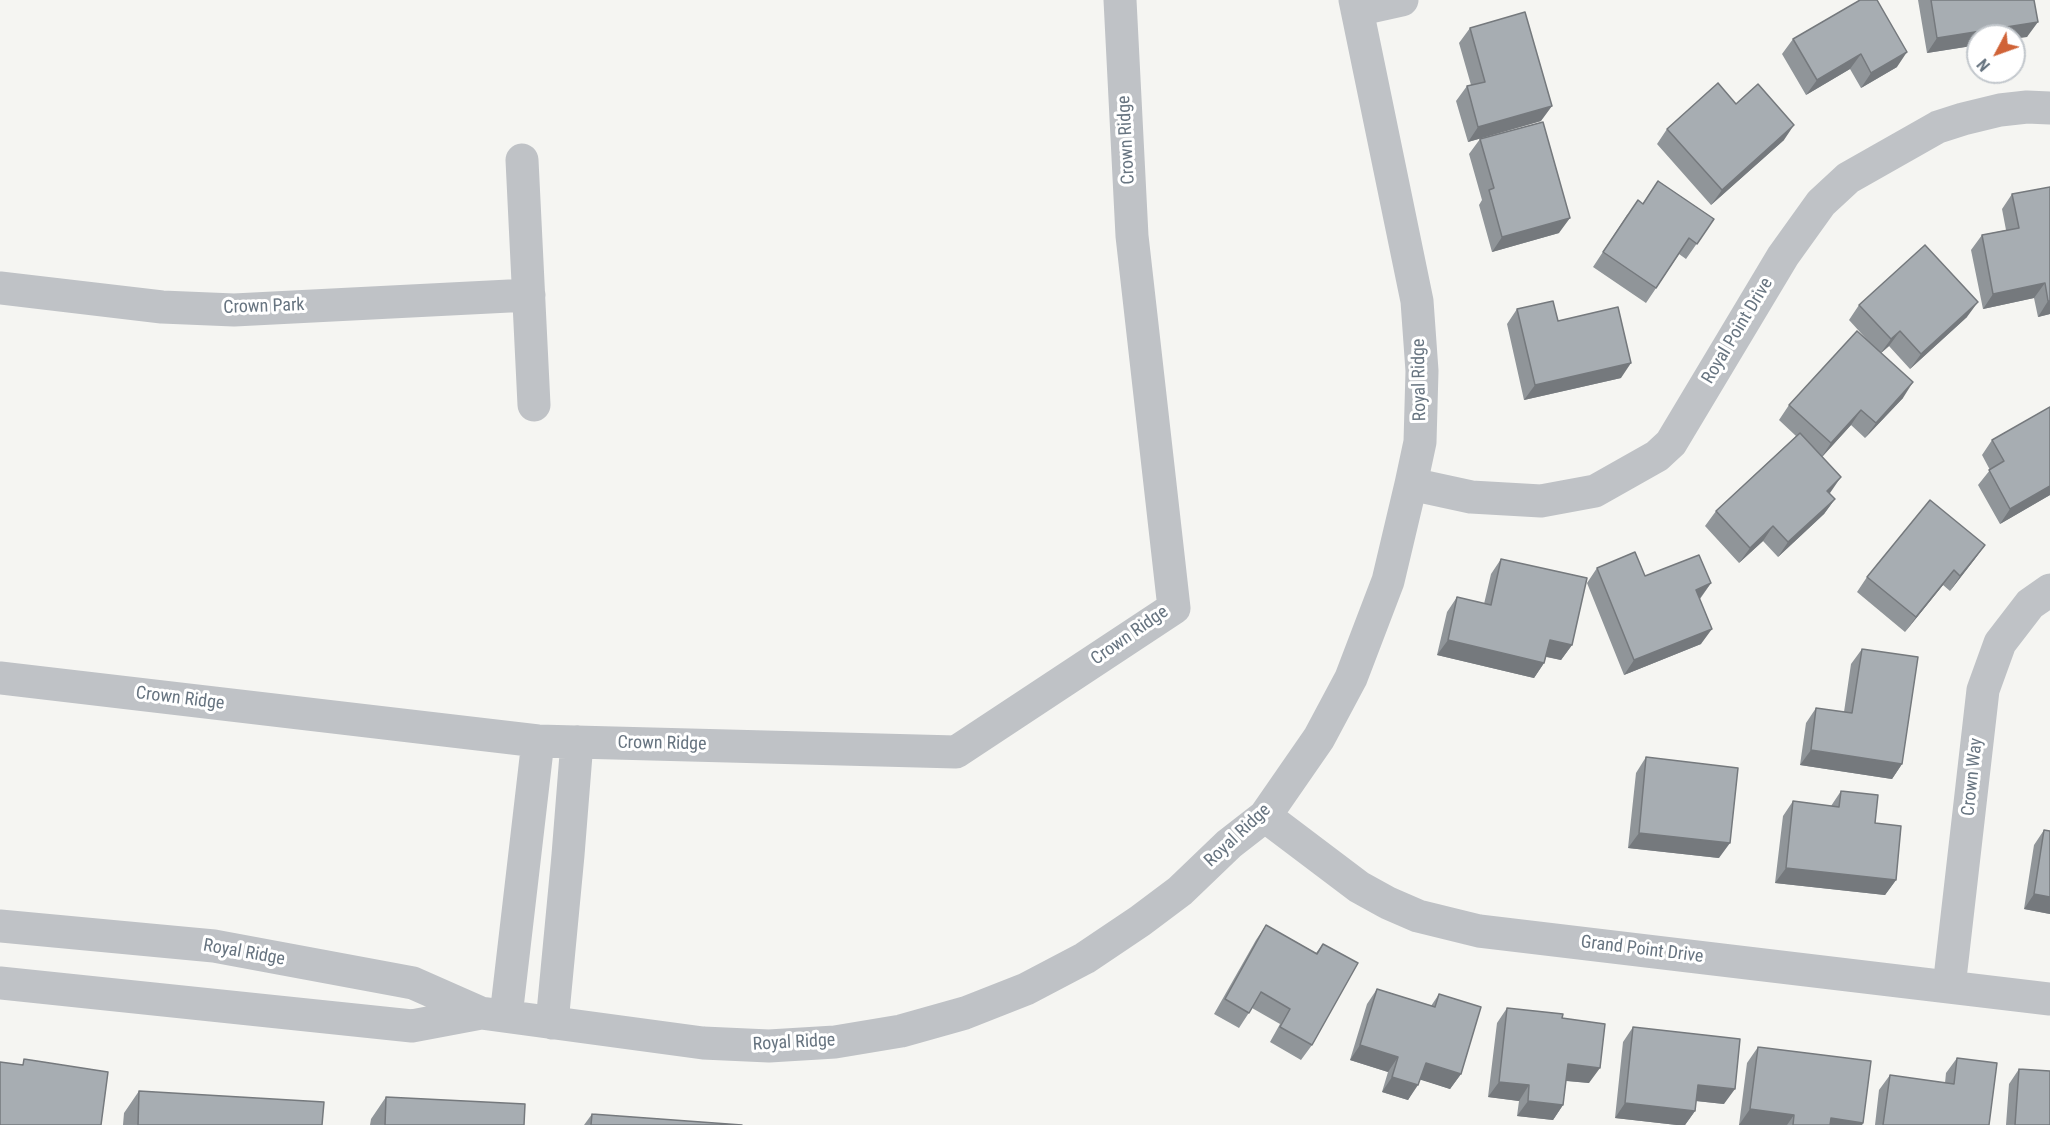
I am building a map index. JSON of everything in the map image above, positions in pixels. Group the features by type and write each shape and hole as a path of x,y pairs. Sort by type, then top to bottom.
{"street":[{"name":"Crown Ridge","path":"0,678 538,741 956,752 1174,608 1132,236 1120,0"},
{"path":"1356,5 1402,0"},
{"name":"Royal Ridge","path":"0,926 214,946 413,983 494,1015 703,1043 769,1046 835,1042 901,1031 965,1013 1026,988 1085,958 1140,921 1172,897 1229,844 1265,816 1319,738 1351,678 1388,581 1411,484 1420,442 1422,371 1416,300 1356,5"},
{"name":"Royal Point Drive","path":"1411,484 1471,497 1541,501 1595,491 1657,456 1671,443 1783,256 1821,203 1848,178 1938,127 2000,110 2050,108"},
{"path":"522,160 534,405"},
{"name":"Crown Park","path":"0,288 162,307 234,310 529,295"},
{"name":"Crown Way","path":"1949,987 1983,690 2000,643 2030,604 2050,590"},
{"path":"494,1015 538,741"},
{"path":"552,1023 577,742"},
{"name":"Grand Point Drive","path":"1265,816 1359,887 1418,916 1459,926 1491,932 2050,999"},
{"name":"Royal Ridge","path":"0,983 412,1026 494,1015"}],"building":[{"path":"1860,0 1877,0 1907,52 1871,73 1861,54 1817,80 1793,39"},
{"path":"1931,0 2034,0 2038,22 1966,24 1966,33 1937,38"},
{"path":"1525,12 1552,106 1478,127 1467,86 1485,82 1470,28"},
{"path":"1718,83 1736,104 1758,84 1794,125 1722,190 1667,129"},
{"path":"1543,122 1570,218 1502,237 1489,190 1494,188 1480,139"},
{"path":"1658,181 1714,219 1697,244 1689,238 1656,288 1603,252 1638,200 1643,204"},
{"path":"2050,187 2050,301 2048,301 2045,283 1993,294 1982,235 2019,228 2012,194"},
{"path":"1925,245 1978,302 1921,354 1900,331 1891,339 1859,305"},
{"path":"1553,301 1558,321 1618,307 1631,363 1535,385 1517,309"},
{"path":"1857,331 1913,382 1876,423 1861,410 1831,443 1789,405"},
{"path":"2050,407 2050,486 2010,509 1989,470 2004,461 1992,440"},
{"path":"1800,433 1841,477 1827,491 1835,499 1788,542 1773,526 1750,548 1716,511"},
{"path":"1930,500 1985,545 1960,576 1954,570 1916,617 1867,577"},
{"path":"1635,552 1645,576 1699,555 1711,583 1696,590 1712,629 1634,660 1597,568"},
{"path":"1501,559 1587,578 1572,645 1550,640 1544,663 1448,640 1457,597 1491,605"},
{"path":"1862,649 1918,657 1902,764 1811,750 1816,708 1852,713"},
{"path":"1646,757 1738,768 1730,843 1639,833"},
{"path":"1841,791 1878,795 1875,823 1901,826 1896,880 1786,868 1793,801 1839,807"},
{"path":"2044,830 2050,831 2050,897 2034,894"},
{"path":"1266,925 1317,954 1323,944 1358,963 1312,1045 1280,1027 1290,1009 1261,992 1249,1013 1225,999"},
{"path":"1377,989 1435,1007 1439,994 1481,1007 1461,1074 1426,1063 1418,1085 1392,1077 1398,1057 1360,1045"},
{"path":"1507,1008 1563,1014 1562,1018 1605,1024 1600,1068 1568,1064 1563,1105 1528,1101 1529,1085 1499,1082"},
{"path":"1633,1027 1740,1039 1735,1089 1698,1085 1695,1111 1625,1103"},
{"path":"1758,1047 1871,1061 1863,1123 1831,1118 1830,1125 1793,1125 1794,1115 1750,1109"},
{"path":"1957,1058 1997,1063 1989,1125 1883,1125 1890,1075 1954,1084"},
{"path":"24,1059 108,1072 101,1125 0,1125 0,1062 23,1065"},
{"path":"2019,1069 2050,1071 2050,1125 2015,1125"},
{"path":"139,1091 324,1102 322,1125 138,1125"},
{"path":"386,1097 525,1104 524,1125 385,1125"},
{"path":"592,1114 742,1125 591,1125"}]}
